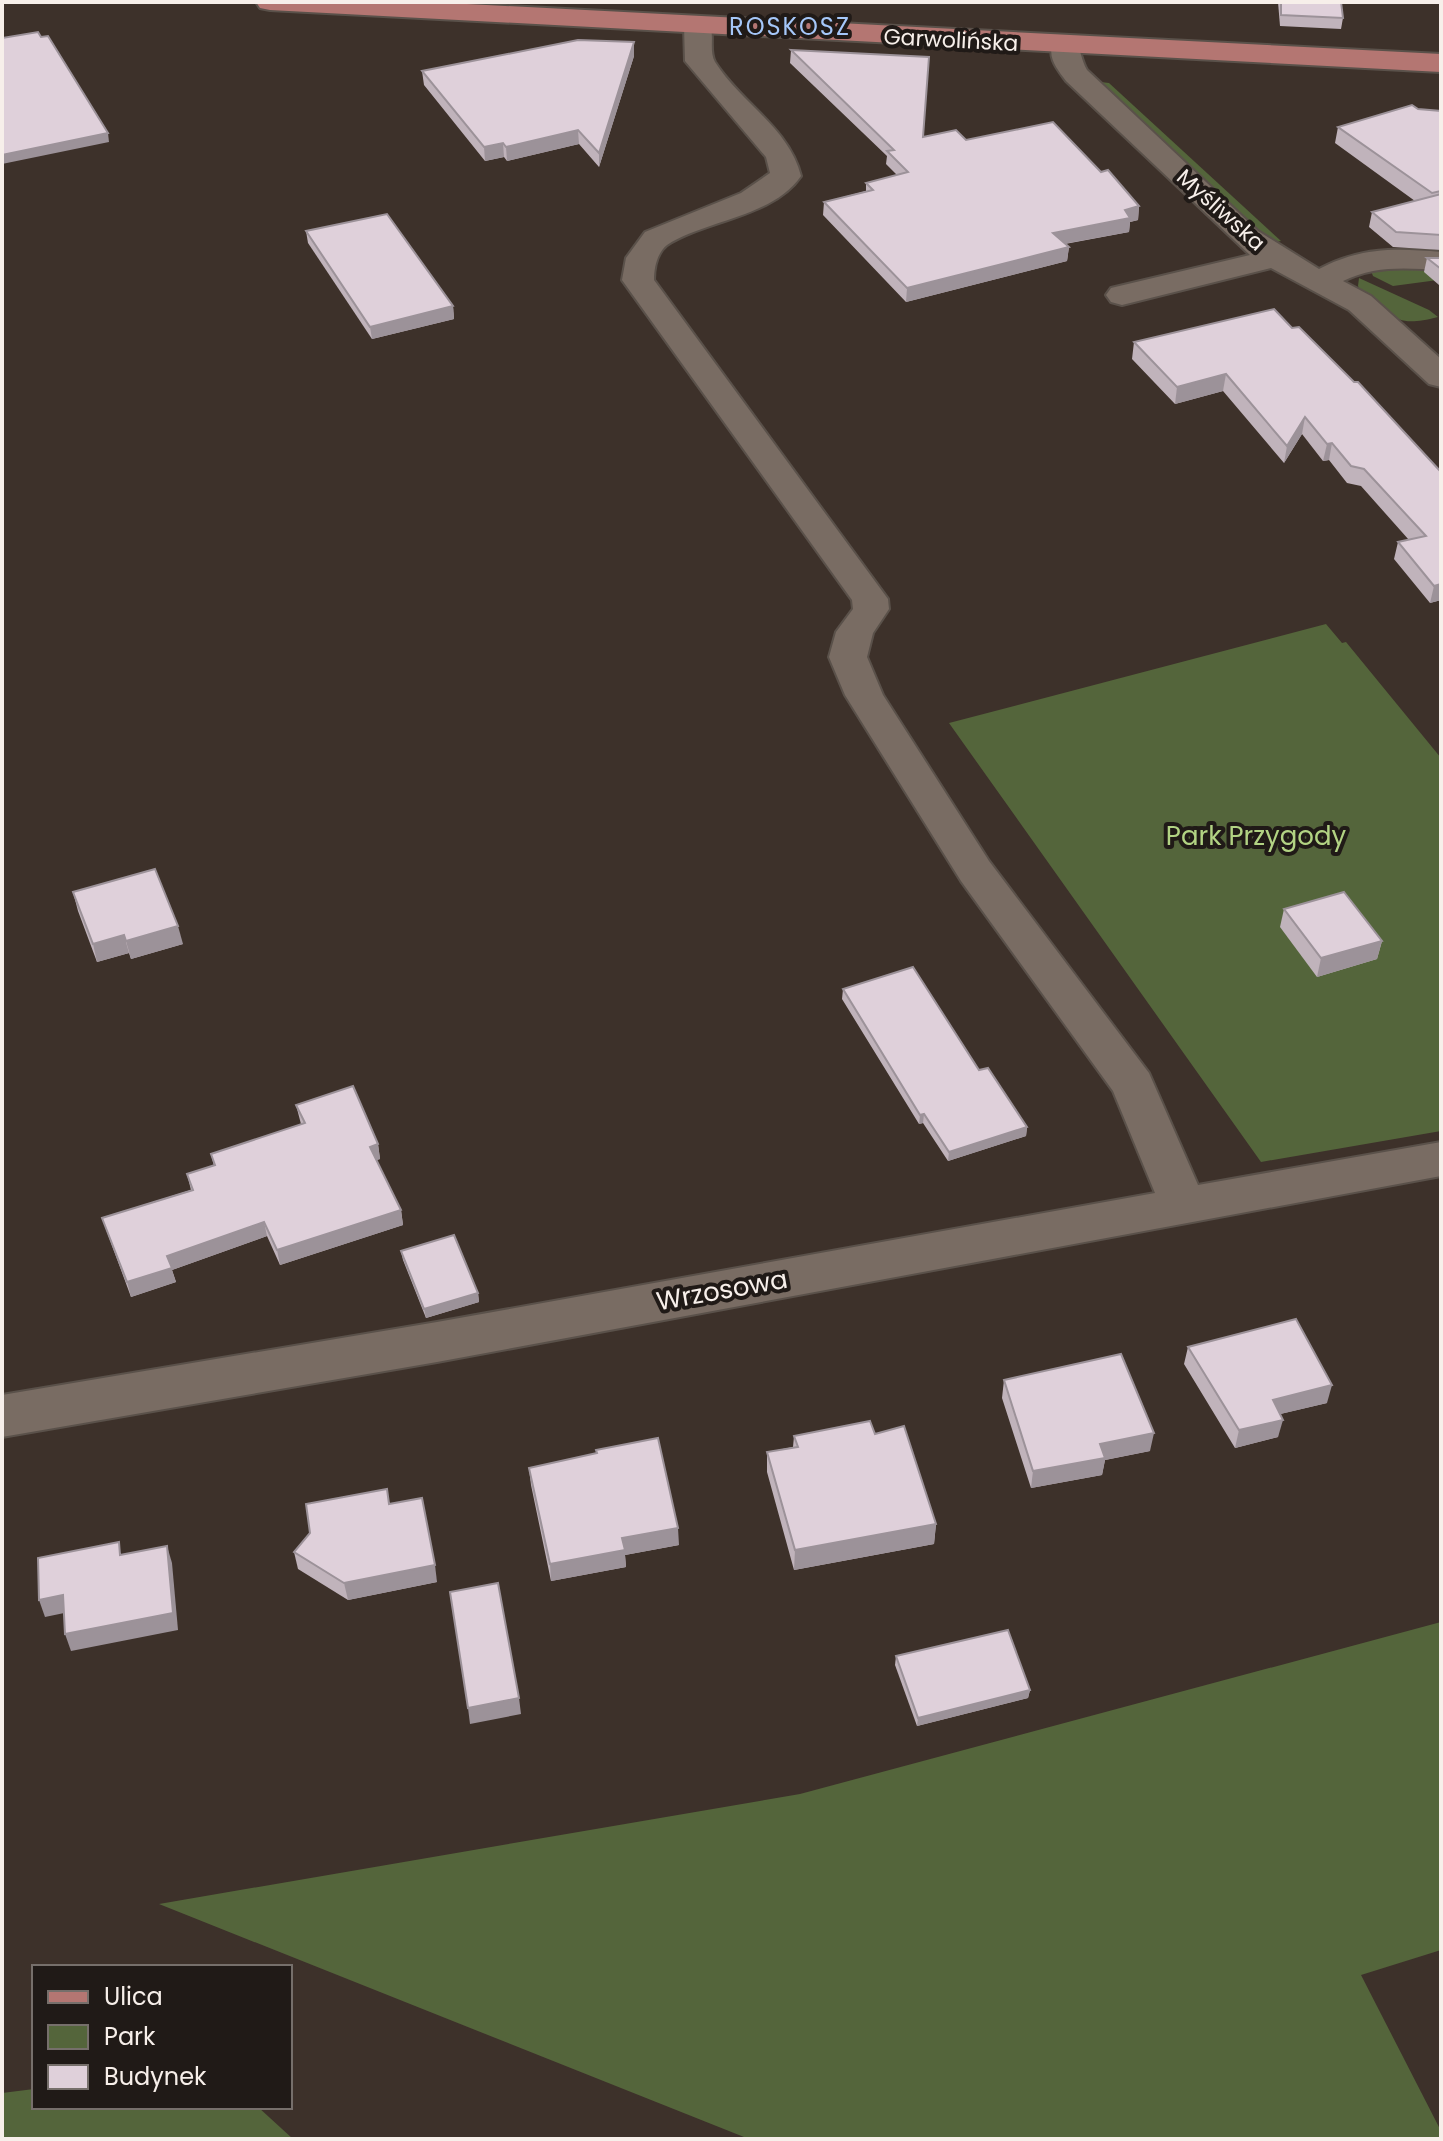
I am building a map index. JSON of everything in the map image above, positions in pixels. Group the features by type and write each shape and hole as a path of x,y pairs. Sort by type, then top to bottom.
{"main road":[{"name":"Garwolińska","path":"270,2 1065,46 1441,63"}],"street":[{"path":"698,26 699,61 781,155 786,176 752,199 656,239 637,268 638,280 870,599 871,609 855,632 848,657 864,695 975,871 1133,1085 1183,1205"},
{"name":"Myśliwska","path":"1065,46 1066,59 1076,75 1247,238 1275,258 1360,303 1441,377"},
{"path":"1122,295 1275,258"},
{"path":"1319,281 1356,262 1398,258 1441,261"},
{"name":"Wrzosowa","path":"2,1416 437,1342 1441,1159"}],"green space":[{"path":"1101,82 1109,83 1281,241 1272,243"},
{"path":"1385,268 1438,270 1438,280 1393,286 1373,276 1371,271"},
{"path":"1359,278 1438,317 1413,321 1396,318 1361,293"},
{"name":"Park Przygody","path":"1326,624 1342,643 1346,642 1441,758 1441,1131 1261,1162 949,723"},
{"path":"1441,1622 1441,1950 1361,1975 1441,2131 1441,2139 749,2139 159,1904 800,1794"},
{"path":"32,2089 32,2109 260,2109 293,2139 2,2139 2,2093"}],"building":[{"path":"1281,2 1341,2 1343,18 1281,15"},
{"path":"38,32 41,37 48,36 108,133 2,155 2,38"},
{"path":"578,40 634,42 599,153 578,130 506,147 503,143 484,147 422,71"},
{"path":"791,50 929,57 923,137 956,130 966,140 1053,122 1101,172 1108,170 1139,206 1125,210 1130,218 1053,233 1069,247 907,288 824,202 873,190 866,183 908,172 887,151 894,150"},
{"path":"1412,105 1418,109 1441,111 1441,191 1432,193 1338,127"},
{"path":"1441,194 1441,235 1396,232 1372,212"},
{"path":"387,214 453,306 370,327 306,231"},
{"path":"1427,258 1441,258 1441,269"},
{"path":"1274,309 1292,328 1299,327 1354,382 1358,382 1441,472 1441,584 1434,586 1398,542 1426,536 1364,469 1351,466 1332,443 1327,444 1305,417 1287,446 1226,374 1177,387 1134,342"},
{"path":"155,869 178,926 126,941 124,935 93,944 73,892"},
{"path":"1344,892 1382,941 1321,958 1284,909"},
{"path":"913,967 979,1070 988,1068 1027,1127 949,1152 924,1114 920,1115 843,989"},
{"path":"353,1086 378,1144 370,1147 401,1210 277,1250 264,1222 167,1256 172,1268 127,1282 102,1218 193,1190 187,1174 215,1165 211,1154 305,1123 296,1105"},
{"path":"454,1235 478,1293 424,1309 401,1251"},
{"path":"1296,1319 1332,1385 1273,1400 1283,1420 1239,1430 1188,1347"},
{"path":"1121,1354 1154,1433 1100,1444 1105,1458 1033,1471 1004,1380"},
{"path":"870,1421 875,1434 904,1426 936,1524 795,1550 767,1452 798,1447 794,1436"},
{"path":"658,1438 678,1528 622,1538 625,1550 550,1564 529,1468"},
{"path":"387,1489 389,1504 422,1498 435,1565 344,1583 294,1552 310,1533 306,1504"},
{"path":"119,1542 120,1555 167,1546 173,1613 65,1634 63,1595 39,1600 38,1558"},
{"path":"498,1583 519,1698 468,1708 450,1592"},
{"path":"1008,1630 1030,1690 918,1718 896,1656"}],"district":[{"name":"ROSKOSZ","path":"790,26"}]}
